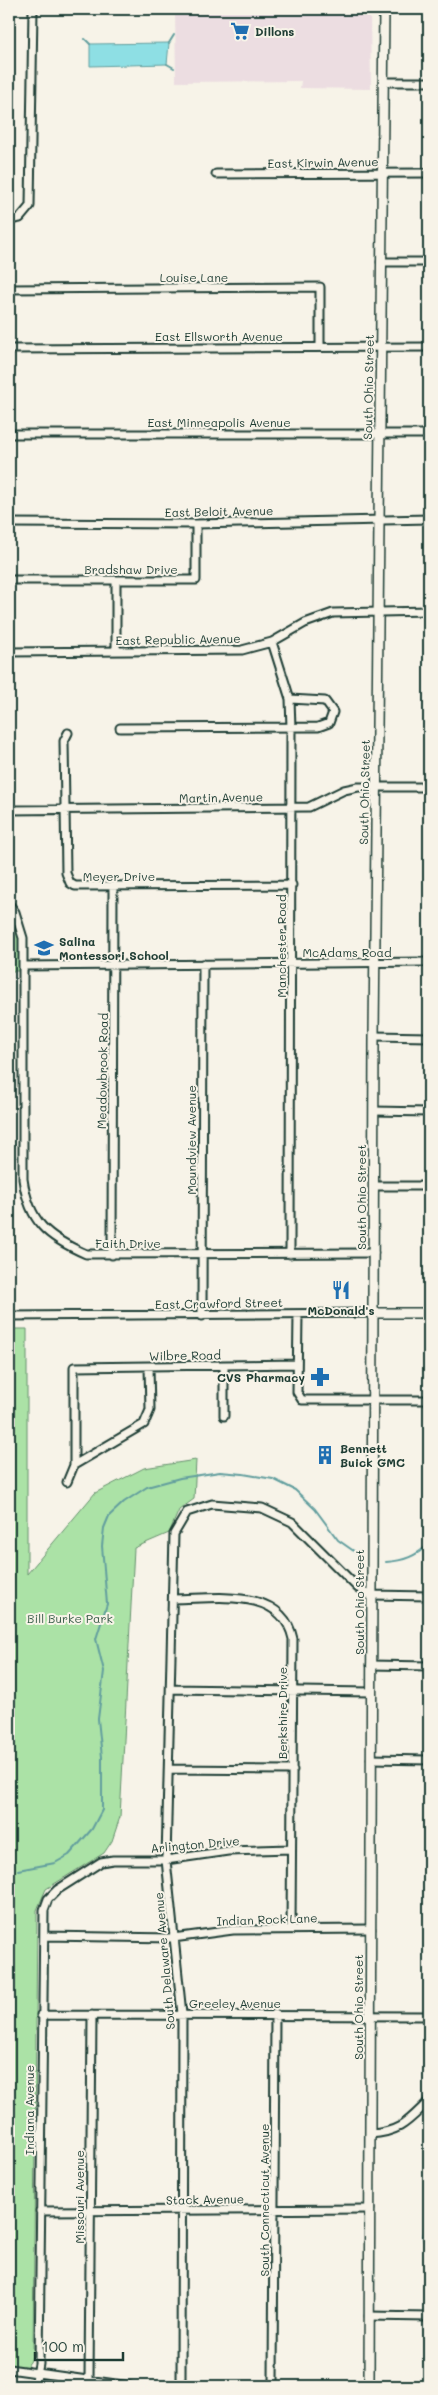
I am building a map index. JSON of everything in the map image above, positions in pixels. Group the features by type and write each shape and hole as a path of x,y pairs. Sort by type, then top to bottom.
{"main road":[{"name":"South Ohio Street","path":"369,2386 374,1036 384,9"},
{"name":"East Crawford Street","path":"373,1313 429,1313"}],"street":[{"path":"9,220 20,218 30,206 33,9"},
{"path":"383,82 429,82"},
{"name":"East Kirwin Avenue","path":"216,174 429,173"},
{"path":"381,262 429,262"},
{"name":"Louise Lane","path":"9,289 320,287 320,347"},
{"name":"East Ellsworth Avenue","path":"9,349 429,347"},
{"name":"East Minneapolis Avenue","path":"9,434 429,434"},
{"name":"East Beloit Avenue","path":"9,523 196,524 429,519"},
{"name":"Bradshaw Drive","path":"9,580 196,580 196,524"},
{"path":"116,580 116,651"},
{"name":"East Republic Avenue","path":"9,652 242,650 272,642 321,616 342,612 429,611"},
{"name":"Manchester Road","path":"272,642 290,699 291,728 290,1254"},
{"path":"120,728 291,728 324,726 329,723 333,712 330,706 320,699 290,699"},
{"name":"Meyer Drive","path":"68,733 64,741 66,873 70,883 80,887 292,885"},
{"name":"Martin Avenue","path":"9,810 309,807 344,790 377,786 429,787"},
{"name":"Meadowbrook Road","path":"112,1255 113,887"},
{"name":"Faith Drive","path":"9,904 15,912 22,938 24,966 23,1178 25,1195 34,1218 60,1243 86,1254 112,1255 374,1253"},
{"name":"McAdams Road","path":"24,966 429,962"},
{"name":"Moundview Avenue","path":"202,1316 204,964"},
{"path":"374,1036 429,1037"},
{"path":"374,1111 429,1112"},
{"path":"374,1186 429,1186"},
{"name":"East Crawford Street","path":"9,1316 202,1316 373,1313"},
{"path":"298,1314 297,1392 302,1400 429,1400"},
{"name":"Wilbre Road","path":"74,1465 74,1367 297,1364"},
{"path":"224,1366 224,1416"},
{"path":"67,1482 74,1465 144,1424 150,1410 149,1367"},
{"name":"South Delaware Avenue","path":"181,2386 182,2014 166,1860 172,1689 174,1534 187,1512 212,1504 262,1508 292,1522 358,1588 371,1595"},
{"path":"371,1595 429,1596"},
{"name":"Berkshire Drive","path":"173,1599 254,1600 271,1607 291,1628 293,1639 291,1928"},
{"path":"371,1665 429,1666"},
{"path":"172,1689 371,1692"},
{"path":"371,1759 429,1760"},
{"path":"170,1769 292,1770"},
{"name":"Arlington Drive","path":"101,1862 113,1860 166,1860 228,1851 292,1850"},
{"name":"Indiana Avenue","path":"36,2386 36,2373 39,2364 41,2014 44,1910 48,1899 57,1890 101,1862"},
{"name":"Indian Rock Lane","path":"44,1936 173,1938 233,1930 291,1928 371,1929"},
{"name":"Greeley Avenue","path":"41,2014 429,2016"},
{"name":"South Connecticut Avenue","path":"273,2386 275,2014"},
{"name":"Missouri Avenue","path":"89,2380 92,2015"},
{"path":"370,2134 389,2133 403,2125 429,2101"},
{"name":"Stack Avenue","path":"40,2211 370,2209"},
{"path":"369,2316 429,2317"},
{"path":"9,2368 130,2386"}],"shaded area":[{"path":"175,9 370,9 371,89 300,88 301,81 176,82"}],"green space":[{"path":"9,911 19,940 20,971 9,971"},
{"name":"Bill Burke Park","path":"9,1329 27,1329 27,1574 95,1493 144,1468 196,1460 194,1499 179,1510 169,1533 134,1548 120,1817 112,1841 104,1853 46,1889 37,1910 33,2354 25,2368 9,2366"}],"water":[{"path":"169,43 167,64 90,66 90,44"}],"waterway":[{"path":"169,43 174,35"},
{"path":"85,39 90,44"},
{"path":"167,64 174,68"},
{"path":"18,1870 55,1863 69,1855 92,1829 102,1810 102,1757 98,1719 104,1671 96,1639 107,1604 102,1546 104,1528 109,1516 124,1502 147,1487 180,1478 220,1472 273,1479 295,1490 315,1509 338,1540 358,1554"},
{"path":"386,1562 409,1557 429,1544"},
{"path":"429,2202 423,2238 429,2265"}],"place":[{"name":"Dillons","path":"240,31"},
{"name":"Salina Montessori School","path":"44,948"},
{"name":"McDonald's","path":"341,1290"},
{"name":"CVS Pharmacy","path":"320,1377"},
{"name":"Bennett Buick GMC","path":"325,1455"}]}
